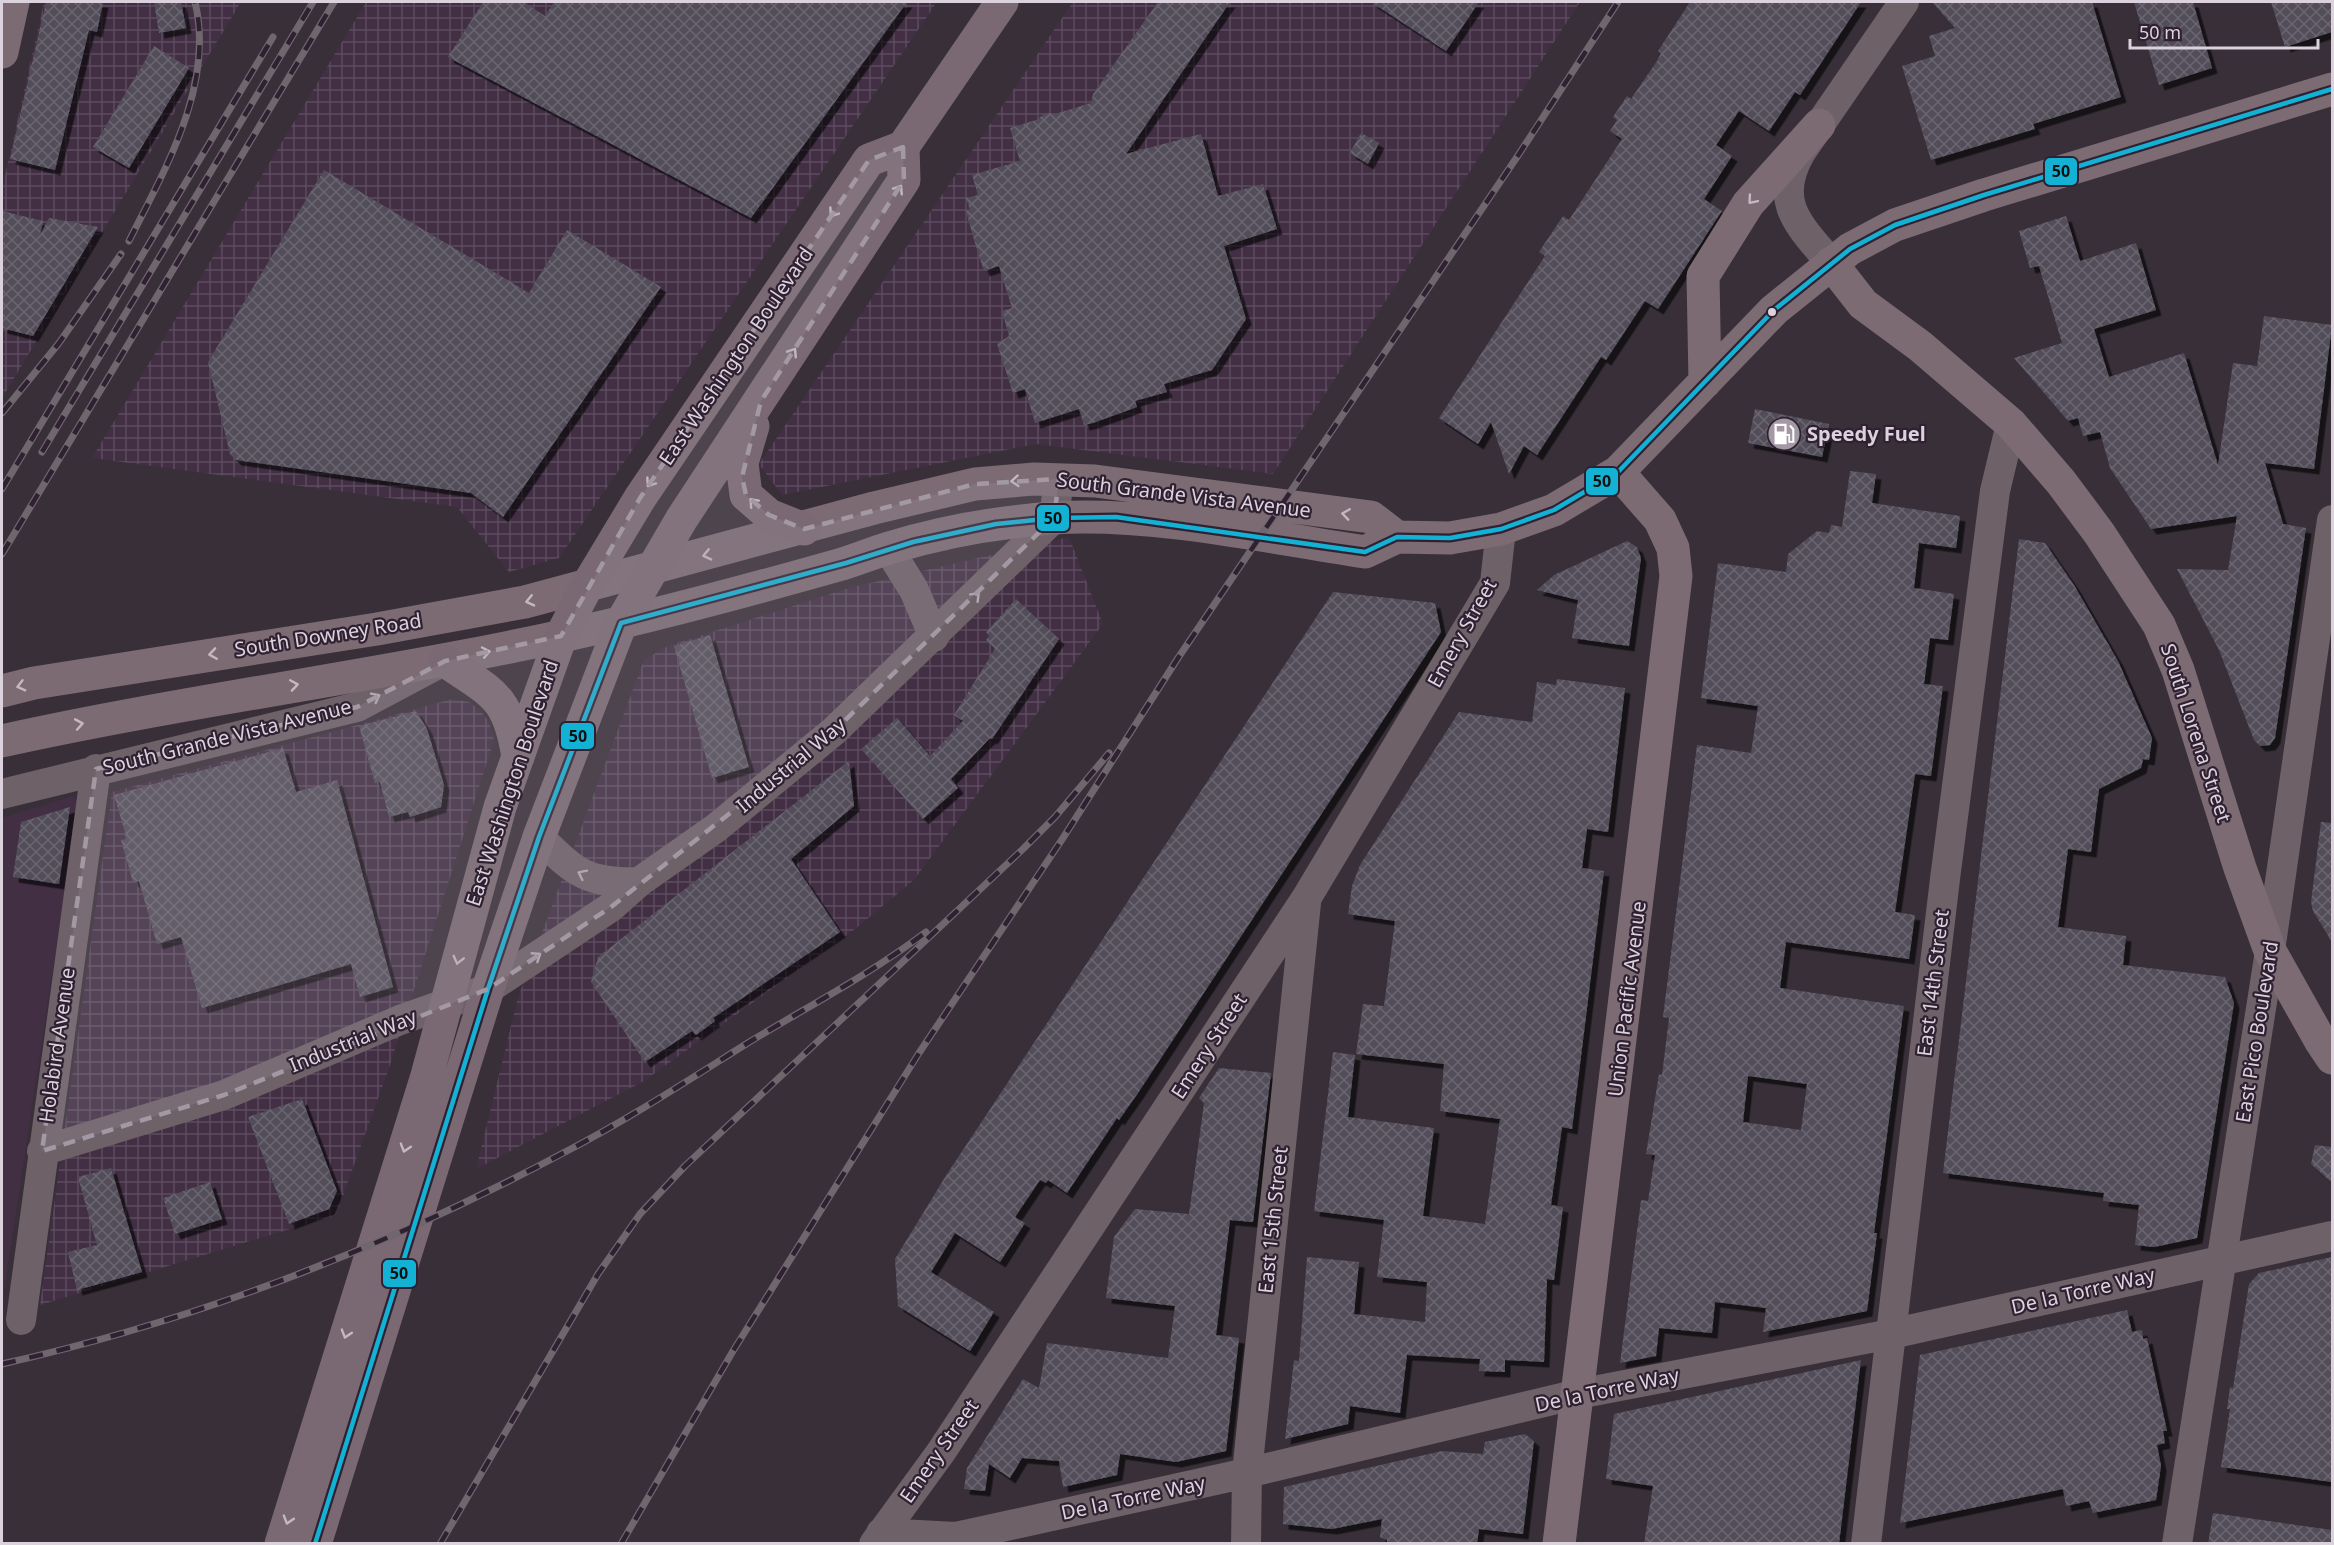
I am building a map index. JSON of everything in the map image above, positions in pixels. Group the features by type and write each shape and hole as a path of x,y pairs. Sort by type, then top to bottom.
{"main road":[{"path":"2,52 13,2"},
{"path":"315,1544 488,989 539,837 621,622 681,520 904,180 903,147 1002,2"},
{"name":"South Grande Vista Avenue","path":"621,622 846,563 888,548 996,524 1054,518 1116,517 1365,552 1397,537 1450,538 1501,529 1554,510 1618,472 1774,310 1850,249 1895,225 1984,195 2332,88"},
{"path":"1705,382 1703,276 1748,204 1819,125"},
{"name":"East Washington Boulevard","path":"281,1544 426,1079 472,904 518,757 561,636 587,586 646,488 869,160 903,147"},
{"name":"South Lorena Street","path":"1831,264 1863,304 1948,369 2011,424 2061,482 2099,532 2159,626 2178,670 2240,868 2270,951 2332,1058"},
{"path":"761,401 742,463 746,495 769,515 804,529"},
{"name":"Union Pacific Avenue","path":"1559,1544 1676,576 1673,548 1660,520 1618,472"},
{"name":"South Grande Vista Avenue","path":"652,570 874,508 975,484 1059,479 1144,487 1371,517 1397,537"},
{"name":"South Downey Road","path":"2,691 34,683 400,625 525,602 652,570"},
{"path":"2,741 236,695 445,661 621,622"},
{"path":"445,661 500,701 513,725 518,757"}],"street":[{"path":"1831,264 1802,228 1789,200 1787,189 1792,168 1904,2"},
{"name":"East 14th Street","path":"1866,1544 1992,515 2011,424"},
{"path":"1054,518 1059,479"},
{"name":"Industrial Way","path":"42,1151 224,1095 322,1052 488,989 610,908 639,882 716,828 816,746 934,637 1054,518"},
{"name":"East Pico Boulevard","path":"2177,1544 2270,951 2332,520"},
{"name":"Emery Street","path":"878,1538 941,1452 1307,897 1495,583 1501,529"},
{"path":"888,548 914,590 934,637"},
{"name":"South Grande Vista Avenue","path":"2,794 96,769 357,707 445,661"},
{"name":"Holabird Avenue","path":"21,1320 42,1151 96,769"},
{"path":"539,837 572,869 593,879 639,882"},
{"name":"East 15th Street","path":"1246,1544 1247,1473 1307,897"},
{"name":"De la Torre Way","path":"878,1538 956,1537 1247,1473 1578,1394 1891,1334 2332,1236"}],"highlighted area":[{"path":"903,147 904,180 761,401 742,477 746,495 769,515 804,529 975,484 1059,479 1054,518 834,731 611,907 488,989 224,1095 42,1151 96,769 357,707 445,661 561,636 640,498 869,160"}],"shaded area":[{"path":"44,2 241,2 2,398 2,189"},
{"path":"366,2 937,2 559,558 509,572 457,507 92,458"},
{"path":"1073,2 1580,2 1273,474 1036,444 782,495 759,464"},
{"path":"1069,537 1103,624 914,880 855,929 644,1081 476,1169 518,997 644,660 668,646 849,588"},
{"path":"452,699 469,702 480,710 489,722 494,740 389,1068 336,1215 40,1305 112,792"},
{"path":"73,796 78,802 2,1305 2,818"}],"building":[{"path":"46,2 103,2 97,32 89,30 55,170 10,159"},
{"path":"154,2 181,2 186,28 159,33"},
{"path":"483,2 524,2 545,16 554,2 907,2 751,218 448,57"},
{"path":"1158,2 1230,2 1126,154 1201,134 1218,196 1263,184 1277,229 1224,246 1246,319 1212,370 1164,384 1167,392 1135,401 1137,407 1093,423 1084,425 1079,409 1035,423 1025,389 1013,393 997,344 1009,336 1002,311 1012,308 999,266 984,271 974,240 966,211 970,210 966,198 978,195 972,175 1020,161 1010,128 1036,120 1046,113 1055,114 1091,103 1093,94"},
{"path":"1371,2 1479,2 1446,51"},
{"path":"1690,2 1861,2 1800,95 1795,92 1769,131 1739,111 1716,145 1732,156 1704,199 1722,211 1658,309 1645,301 1606,360 1601,357 1537,455 1524,446 1509,474 1491,422 1478,444 1439,418 1545,256 1539,252 1563,216 1569,220 1622,139 1610,131 1617,120 1613,117 1627,96 1631,99 1657,61 1661,53 1658,51"},
{"path":"1932,2 2092,2 2121,97 2033,124 2035,129 1931,160 1902,66 1935,56 1929,36 1955,28"},
{"path":"2134,2 2193,2 2212,68 2159,85"},
{"path":"2271,2 2332,2 2332,32 2285,47"},
{"path":"154,46 189,68 129,168 93,147"},
{"path":"1361,133 1379,143 1368,164 1350,153"},
{"path":"324,170 529,293 567,230 661,287 503,517 471,493 236,460 230,454 208,362"},
{"path":"2,211 43,221 40,235 49,218 98,227 33,336 2,328"},
{"path":"2066,216 2080,261 2136,243 2156,310 2094,329 2109,377 2184,353 2218,465 2233,363 2257,366 2264,316 2332,325 2314,469 2265,463 2283,524 2306,528 2275,738 2270,745 2260,746 2254,740 2219,650 2177,569 2228,570 2237,516 2151,529 2110,468 2100,432 2083,436 2078,418 2068,421 2014,358 2062,343 2039,266 2030,268 2019,231"},
{"path":"1755,409 1829,424 1822,457 1748,443"},
{"path":"1850,471 1876,474 1872,503 1960,516 1956,548 1919,543 1914,588 1954,594 1948,640 1930,638 1924,684 1943,686 1931,776 1915,774 1895,912 1915,915 1909,959 1786,942 1780,988 1904,1006 1874,1233 1877,1233 1867,1311 1763,1332 1766,1308 1715,1302 1712,1333 1659,1328 1656,1356 1620,1363 1641,1200 1648,1201 1655,1155 1646,1154 1659,1074 1662,1075 1669,1018 1663,1017 1697,745 1751,753 1758,706 1701,698 1718,563 1786,572 1788,554 1817,531 1829,533 1831,525 1842,527","holes":["1748,1076 1807,1084 1801,1130 1743,1122"]},
{"path":"2019,539 2045,543 2074,585 2118,661 2152,738 2149,760 2143,759 2141,768 2099,789 2091,852 2068,849 2058,927 2126,936 2123,965 2225,977 2234,1003 2197,1238 2154,1247 2135,1245 2139,1205 2103,1201 2104,1193 1943,1173"},
{"path":"1627,541 1637,547 1641,558 1629,646 1572,638 1578,600 1537,590 1554,575"},
{"path":"1333,592 1435,603 1441,632 1138,1093 1119,1120 1117,1118 1067,1193 1048,1180 1046,1183 1040,1180 1015,1217 1025,1223 1000,1262 955,1233 931,1272 994,1312 970,1351 898,1306 895,1259 947,1174"},
{"path":"1016,599 1059,639 992,739 990,738 951,779 958,788 923,819 861,749 897,718 930,756 963,721 954,715 995,649 986,640 989,636 986,632"},
{"path":"710,635 749,767 712,778 674,646"},
{"path":"1557,679 1625,688 1608,832 1587,829 1582,868 1604,871 1572,1129 1562,1127 1551,1205 1563,1207 1554,1280 1547,1279 1544,1362 1505,1360 1505,1372 1479,1371 1480,1359 1407,1355 1400,1413 1350,1406 1348,1424 1285,1439 1294,1360 1299,1361 1307,1257 1359,1262 1354,1314 1425,1322 1427,1282 1377,1277 1384,1220 1314,1211 1333,1052 1355,1055 1348,1117 1434,1128 1423,1216 1485,1224 1500,1119 1440,1111 1444,1064 1356,1054 1363,1004 1384,1006 1395,921 1348,914 1352,886 1360,865 1459,712 1532,722 1537,682 1556,685"},
{"path":"416,711 427,729 444,785 441,807 410,817 408,812 389,817 380,782 375,783 359,726"},
{"path":"283,748 296,792 337,780 393,987 360,997 351,964 202,1008 181,937 157,944 139,881 133,882 121,840 127,839 114,795"},
{"path":"849,761 854,806 791,859 840,932 713,1018 715,1021 696,1035 692,1031 645,1062 591,982 598,957"},
{"path":"70,807 59,884 13,877 21,822"},
{"path":"2321,822 2332,823 2332,942 2313,911 2311,902"},
{"path":"1219,1068 1271,1073 1253,1222 1230,1220 1216,1335 1239,1338 1226,1451 1176,1462 1120,1454 1117,1475 1063,1487 1059,1461 1022,1458 1010,1478 989,1464 985,1491 964,1489 967,1468 1023,1379 1039,1388 1047,1343 1168,1358 1175,1306 1106,1298 1114,1237 1135,1209 1189,1214 1204,1103 1199,1098"},
{"path":"302,1099 337,1191 329,1209 289,1224 248,1117"},
{"path":"2315,1145 2332,1147 2332,1183 2311,1164"},
{"path":"111,1168 142,1272 77,1290 68,1252 97,1245 78,1177"},
{"path":"210,1182 222,1219 175,1234 163,1198"},
{"path":"2332,1257 2332,1482 2221,1467 2230,1409 2227,1409 2230,1387 2233,1388 2249,1284 2259,1273"},
{"path":"2127,1310 2132,1332 2142,1330 2143,1339 2147,1338 2167,1431 2163,1431 2165,1443 2157,1445 2161,1466 2156,1500 2093,1513 2089,1501 2066,1506 2063,1489 1900,1523 1920,1355"},
{"path":"1861,1360 1839,1544 1644,1544 1653,1486 1606,1479 1614,1414"},
{"path":"1525,1434 1534,1441 1523,1534 1479,1529 1477,1544 1387,1544 1387,1540 1380,1537 1382,1519 1332,1529 1283,1524 1284,1487 1442,1451 1483,1454 1485,1442"},
{"path":"2213,1513 2332,1530 2332,1544 2208,1544"}],"railway":[{"path":"129,241 171,156 192,95 198,64 199,33 195,2"},
{"path":"42,452 313,2"},
{"path":"2,554 334,2"},
{"path":"621,1544 733,1351 919,1053 1063,838 1178,658 1519,154 1618,2"},
{"path":"2,489 273,37"},
{"path":"2,413 59,343 121,254"},
{"path":"440,1544 598,1274 640,1214 685,1166 1023,849 1055,817 1109,753"},
{"path":"2,1364 148,1326 219,1303 290,1277 430,1219 498,1187 612,1126 862,975 926,932"}],"transit line":[{"name":"50","path":"315,1544 488,989 539,837 621,623 846,563 913,542 996,524 1054,518 1116,517 1365,552 1397,537 1450,538 1501,529 1554,510 1618,472 1774,310 1850,249 1895,225 1984,195 2332,89"}],"place":[{"name":"Speedy Fuel","path":"1784,434"}]}
